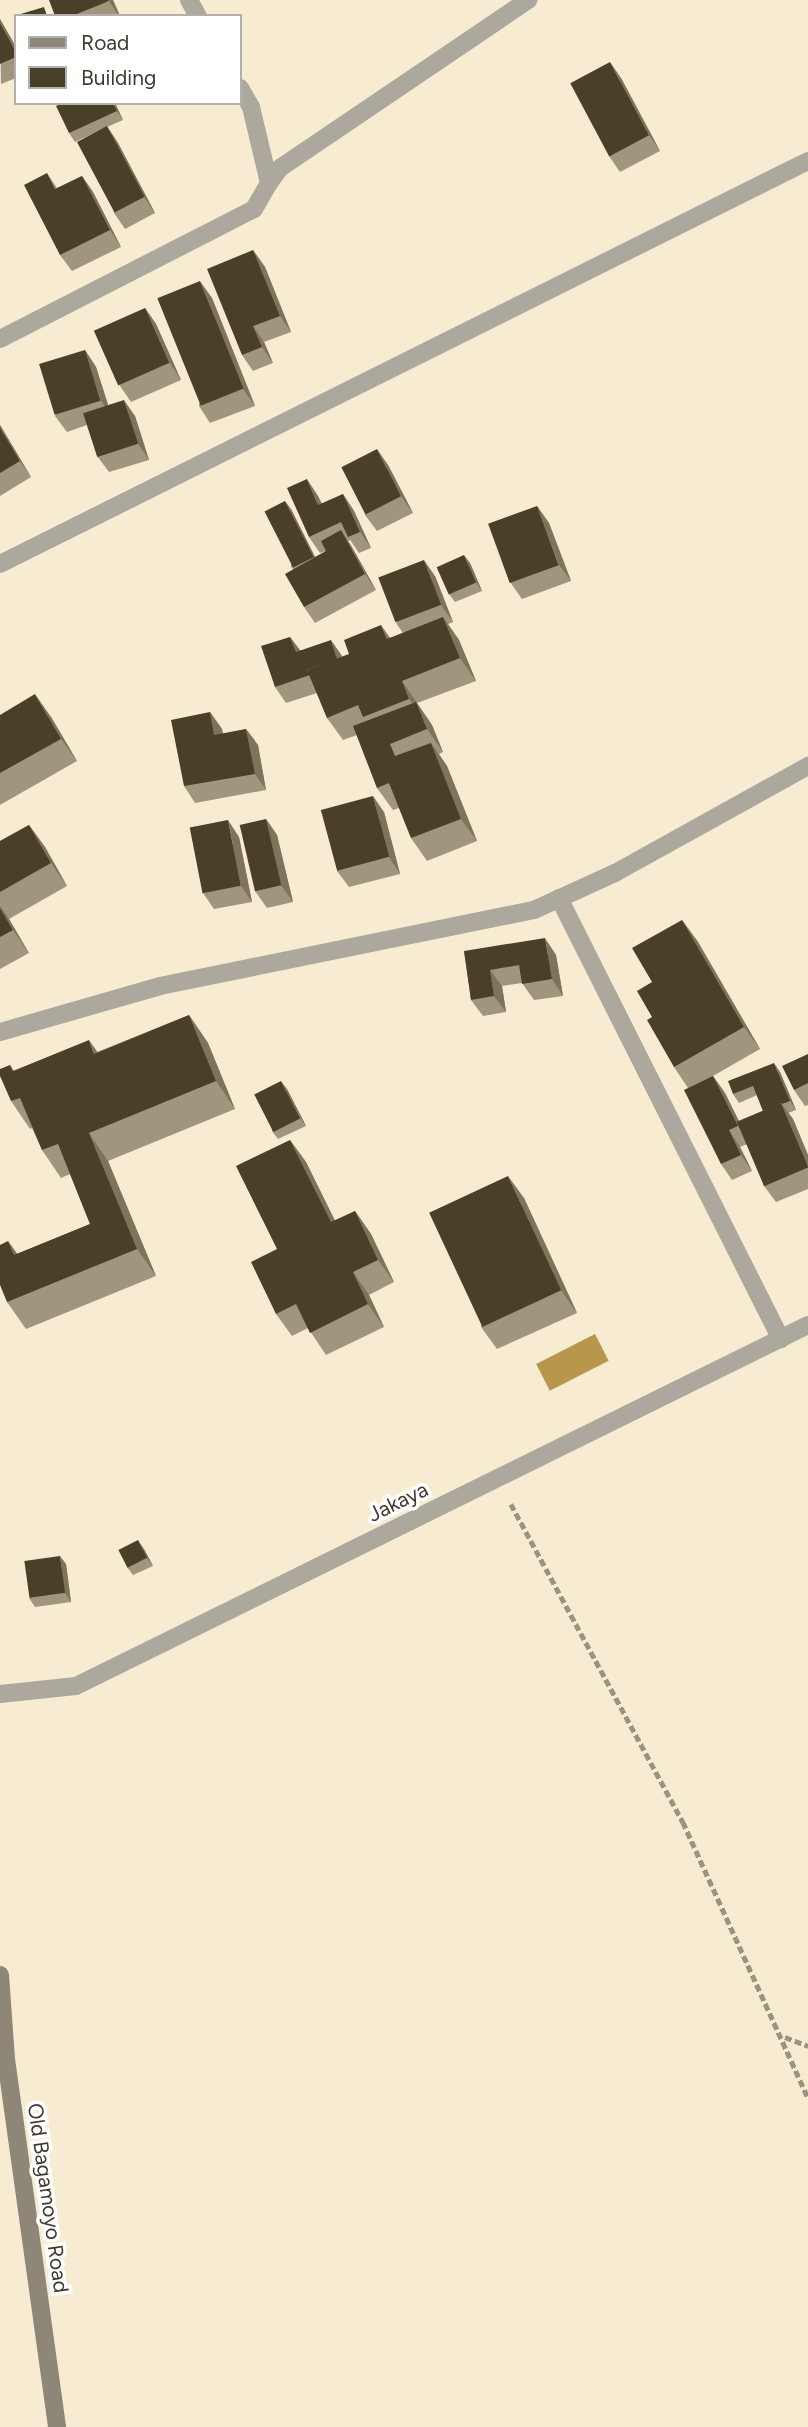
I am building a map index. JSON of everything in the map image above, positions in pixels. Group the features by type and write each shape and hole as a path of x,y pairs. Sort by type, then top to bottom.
{"street":[{"path":"0,339 254,209 268,183 280,168 528,0"},
{"path":"242,91 251,107 268,183"},
{"path":"0,564 808,162"},
{"path":"0,1032 160,986 534,911 615,873 808,766"},
{"path":"559,898 780,1339"},
{"name":"Jakaya","path":"0,1695 76,1686 808,1325"},
{"name":"Old Bagamoyo Road","path":"0,1975 6,2059 57,2427"}],"path":[{"path":"497,1478 635,1726 784,2036 808,2097"},
{"path":"784,2036 808,2046"}],"shaded area":[{"path":"595,1334 609,1361 550,1391 536,1364"}],"building":[{"path":"49,0 109,1 77,14 54,14"},
{"path":"44,7 46,14 21,14"},
{"path":"0,23 14,48 14,58 0,64"},
{"path":"610,62 649,135 609,156 570,83"},
{"path":"114,105 117,111 69,133 56,106"},
{"path":"107,126 145,197 115,213 77,142"},
{"path":"47,173 55,189 82,176 110,230 60,255 24,185"},
{"path":"253,250 280,316 253,326 262,347 242,355 207,269"},
{"path":"200,281 243,389 201,406 157,298"},
{"path":"145,308 169,363 118,386 94,331"},
{"path":"85,350 100,401 55,415 39,364"},
{"path":"124,400 138,444 97,457 83,413"},
{"path":"0,428 20,461 0,473"},
{"path":"377,449 401,496 365,514 341,467"},
{"path":"307,479 318,505 343,494 360,532 348,537 341,522 309,537 287,488"},
{"path":"285,501 314,557 293,568 265,511"},
{"path":"537,506 559,565 510,583 488,524"},
{"path":"341,530 365,574 304,607 285,574 326,551 321,541"},
{"path":"464,555 476,582 449,595 437,567"},
{"path":"424,560 441,605 395,622 378,578"},
{"path":"443,617 460,658 402,681 409,699 363,717 358,705 327,718 307,670 349,654 344,640 381,625 387,639"},
{"path":"290,637 296,652 331,640 337,659 307,670 310,675 275,687 261,646"},
{"path":"35,694 61,739 0,773 0,715"},
{"path":"416,702 427,729 390,744 395,756 431,743 461,819 411,838 389,783 377,788 353,726"},
{"path":"210,712 214,735 246,729 255,774 184,786 171,720"},
{"path":"373,796 389,857 337,871 321,810"},
{"path":"266,819 281,885 255,891 240,825"},
{"path":"228,820 241,886 203,893 190,827"},
{"path":"29,825 51,863 0,892 0,841"},
{"path":"0,908 13,930 0,937"},
{"path":"682,920 744,1027 674,1067 647,1020 652,1017 637,991 652,982 632,948"},
{"path":"545,938 552,979 522,984 519,965 490,970 494,996 471,1000 464,951"},
{"path":"189,1015 216,1081 89,1133 137,1249 7,1302 0,1285 0,1245 8,1241 14,1255 90,1224 58,1144 42,1150 20,1098 11,1101 0,1076 0,1069 10,1065 13,1071 89,1040 94,1054"},
{"path":"808,1054 808,1083 794,1090 782,1066"},
{"path":"774,1063 790,1101 763,1111 753,1086 733,1094 728,1081"},
{"path":"713,1076 738,1126 729,1130 741,1155 721,1164 684,1090"},
{"path":"281,1081 300,1118 273,1132 254,1095"},
{"path":"781,1103 808,1168 764,1186 737,1122"},
{"path":"290,1140 331,1222 355,1211 378,1260 353,1272 368,1304 310,1333 296,1304 276,1314 251,1262 277,1249 236,1166"},
{"path":"508,1176 561,1290 482,1327 429,1213"},
{"path":"138,1540 147,1558 127,1568 118,1550"},
{"path":"60,1556 65,1593 29,1598 24,1561"}]}
